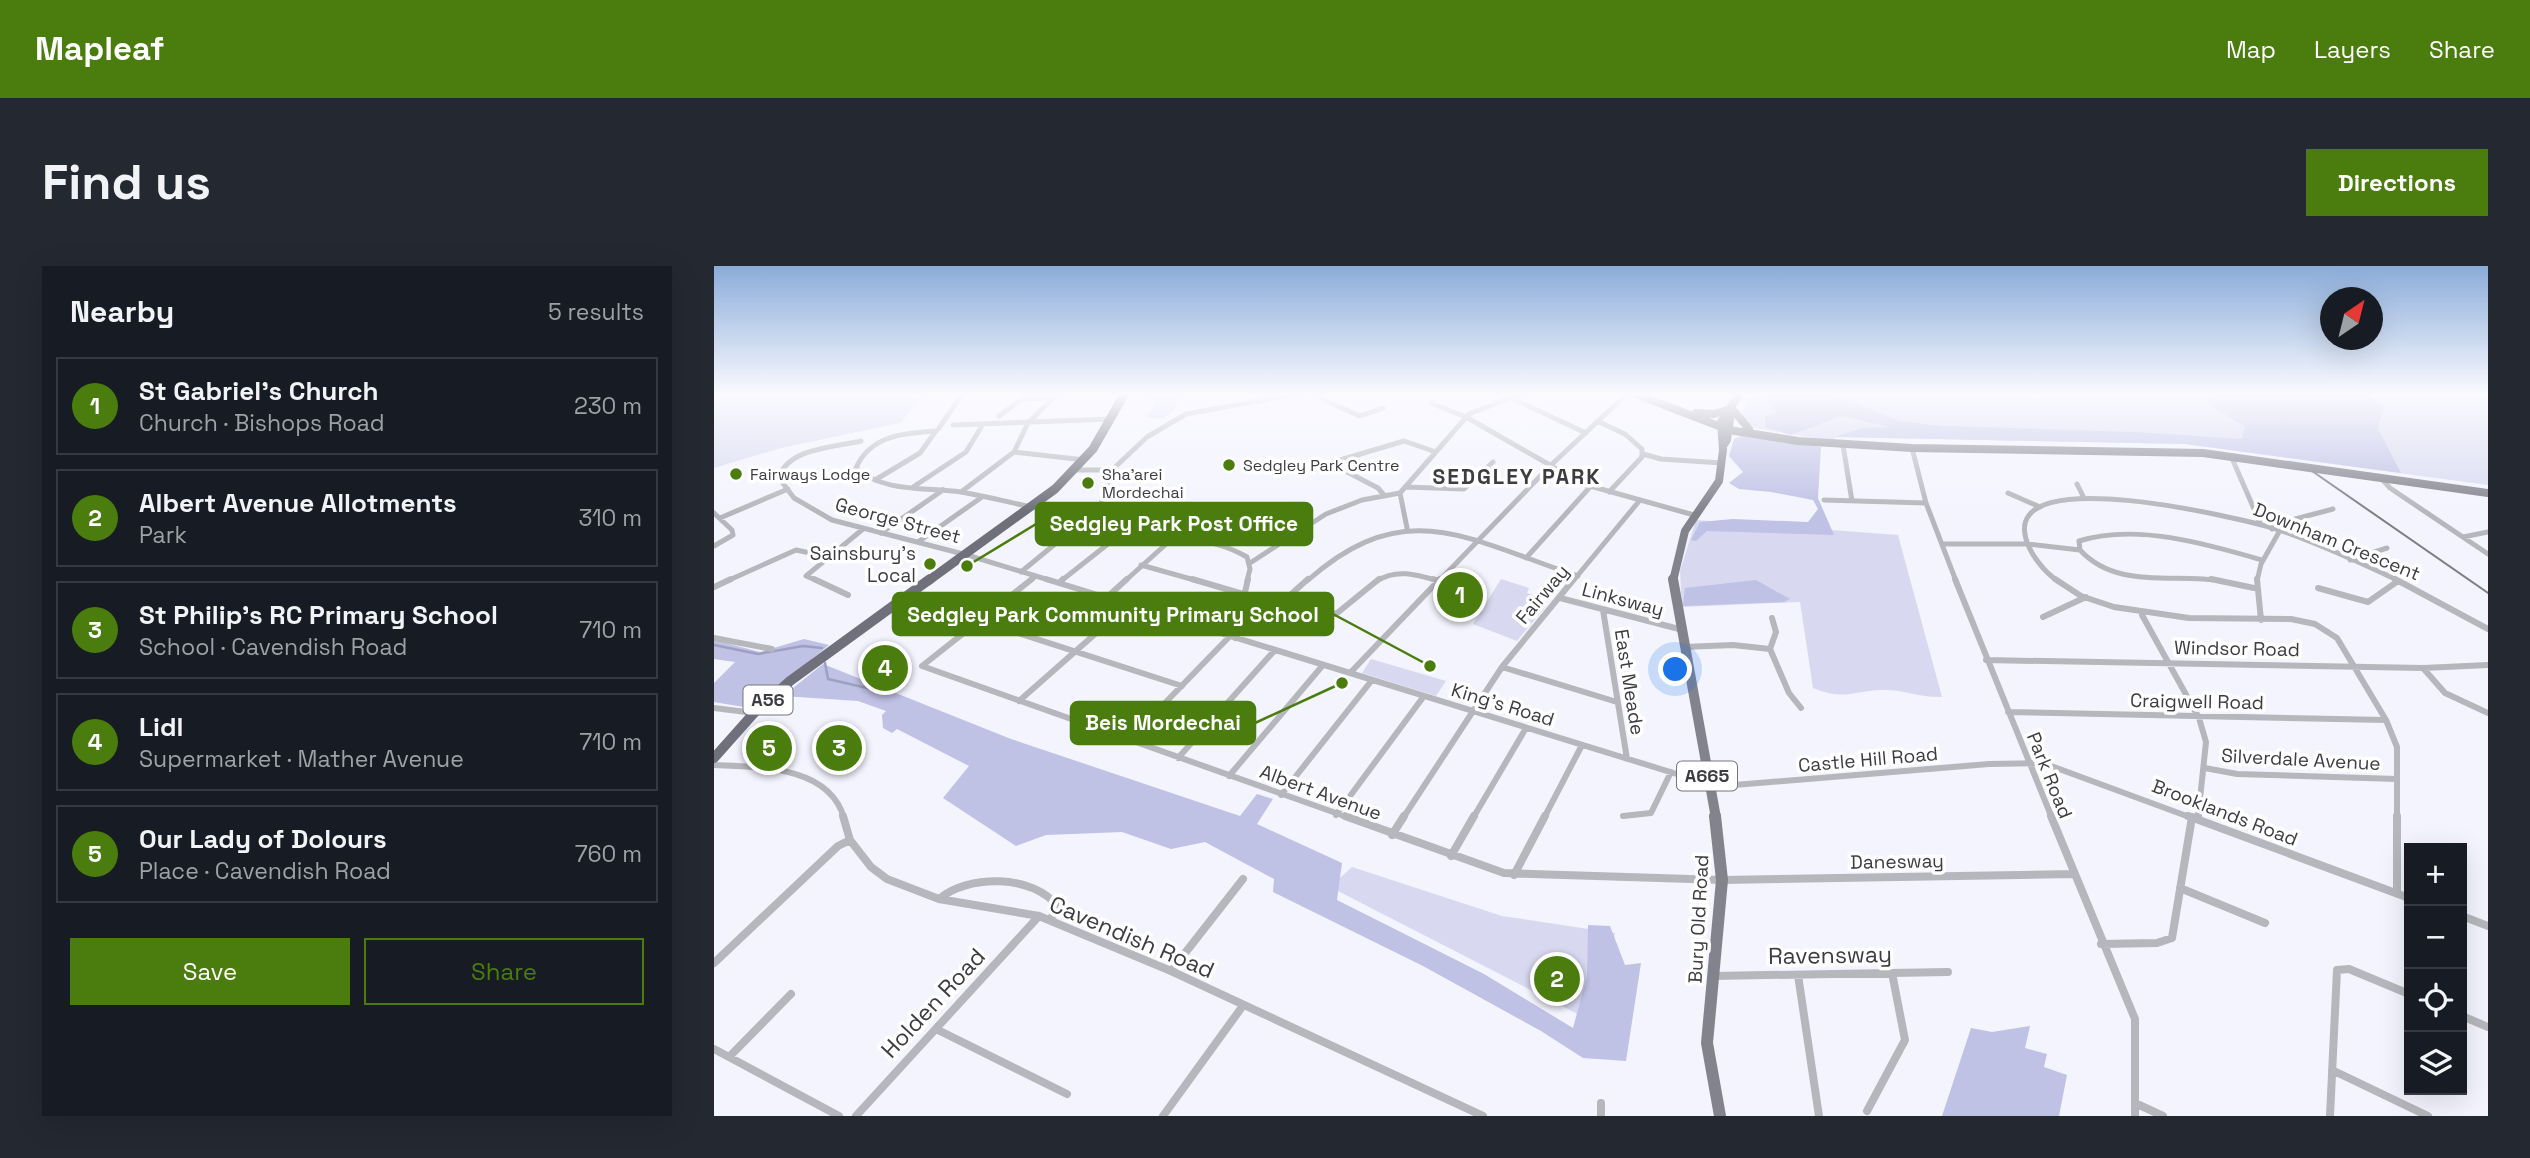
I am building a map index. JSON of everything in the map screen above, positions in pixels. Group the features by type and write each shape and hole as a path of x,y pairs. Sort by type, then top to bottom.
{"highway":[{"path":"967,555 1033,507 1075,470 1085,460 1102,433"},
{"name":"A56","path":"714,758 754,713 810,666 967,555"}],"main road":[{"name":"Bury Old Road","path":"1720,1116 1707,1043 1722,880 1718,830 1682,647 1672,579 1685,531 1693,515 1716,487 1725,433"},
{"path":"1750,433 1843,445 2231,456 2488,493"},
{"path":"1759,433 1768,436"}],"street":[{"path":"900,433 865,453 856,468 875,480 961,492 1033,507"},
{"path":"875,480 920,453 935,433"},
{"path":"913,487 966,452 978,433"},
{"path":"961,492 1014,452 1023,433"},
{"path":"1021,572 1100,507 1112,470 1154,433"},
{"path":"1407,528 1399,500 1400,493 1453,433"},
{"path":"1493,433 1590,487 1693,515"},
{"path":"1350,673 1550,466 1586,433"},
{"path":"1622,433 1642,449 1643,454"},
{"path":"714,546 733,535 716,515 788,489 778,474 794,457 861,441"},
{"path":"1384,495 1378,488 1330,463 1404,441 1436,452"},
{"path":"1843,445 1852,501"},
{"name":"Park Road","path":"1912,447 1926,503 1986,660 2101,944 2135,1019 2135,1116"},
{"path":"1014,452 1085,460"},
{"path":"1643,454 1661,459 1722,463"},
{"path":"1609,492 1643,454"},
{"path":"2231,456 2261,525"},
{"path":"1405,487 1464,489 1493,462"},
{"path":"1075,470 1112,470"},
{"path":"2381,478 2390,488 2488,554"},
{"path":"2077,484 2084,498"},
{"path":"1526,558 1590,487"},
{"name":"George Street","path":"788,489 794,498 821,515 967,555"},
{"path":"881,533 943,490"},
{"path":"1250,563 1267,556 1306,526 1327,515 1384,495 1400,493"},
{"path":"2008,493 2040,507 2028,518 2024,531 2027,544 2038,563 2056,580 2086,597 2142,615 2291,619 2315,624 2337,638 2386,720 2397,747 2396,893"},
{"path":"918,542 983,497"},
{"name":"Downham Crescent","path":"2040,507 2050,502 2084,498 2193,509 2261,525 2398,581 2488,629"},
{"name":"Fairway","path":"1392,835 1502,667 1640,500"},
{"path":"1824,500 1926,503"},
{"path":"1100,507 1127,529 1225,545 1240,551 1250,563 1250,578 1243,594 1248,622"},
{"path":"2272,529 2280,523 2333,509"},
{"path":"848,595 806,576 863,528"},
{"path":"1129,740 1248,622 1268,617 1344,549 1363,539 1407,528 1429,529 1578,576"},
{"path":"1059,583 1127,529"},
{"path":"2261,620 2254,588 2262,560 2279,532"},
{"path":"2463,537 2488,532"},
{"path":"1106,598 1174,537"},
{"path":"2254,588 2196,578 2113,573 2090,562 2080,550 2079,541 2087,537 2134,537 2203,544 2262,560"},
{"path":"1943,544 2027,544 2080,550"},
{"path":"2350,560 2387,548"},
{"path":"714,587 796,550 829,557"},
{"name":"King's Road","path":"967,555 1709,786"},
{"path":"1141,565 1243,594"},
{"path":"1285,602 1336,614 1377,578 1395,571 1409,572 1439,581"},
{"path":"980,621 1036,576"},
{"path":"2318,588 2368,602 2398,581"},
{"path":"906,597 1182,686"},
{"path":"2043,617 2086,597"},
{"name":"Linksway","path":"1560,598 1679,629"},
{"path":"1019,701 1128,605"},
{"name":"East Meade","path":"1603,610 1627,759"},
{"path":"2101,944 2169,941 2174,933 2180,888 2205,768 2206,742 2199,718 2142,615"},
{"path":"1769,649 1776,632 1772,618"},
{"name":"Albert Avenue","path":"980,621 922,666 1451,856 1514,875 1722,880"},
{"path":"714,638 772,649"},
{"path":"1682,647 1733,645 1769,649 1776,656 1784,685 1801,708"},
{"path":"1178,758 1275,650"},
{"name":"Windsor Road","path":"1986,660 2423,668 2488,665"},
{"path":"1229,776 1323,665"},
{"path":"1502,667 1617,702"},
{"path":"2423,668 2445,692 2488,713"},
{"path":"1281,795 1372,680"},
{"path":"1336,815 1424,696"},
{"path":"714,708 754,713"},
{"name":"Craigwell Road","path":"2008,712 2386,720"},
{"path":"1451,856 1526,728"},
{"path":"1514,875 1582,745"},
{"name":"Castle Hill Road","path":"1709,786 2029,764"},
{"name":"Brooklands Road","path":"2029,764 2058,767 2404,896"},
{"name":"Cavendish Road","path":"714,765 784,769 804,777 835,799 842,811 850,840 871,867 887,879 939,899 1040,916 1171,971 1242,1007 1483,1116"},
{"name":"Silverdale Avenue","path":"2205,768 2237,774 2396,779"},
{"path":"1623,816 1651,813 1671,772"},
{"path":"714,963 838,846 850,840"},
{"name":"Danesway","path":"1722,880 2073,874"},
{"path":"1171,971 1243,879"},
{"path":"939,899 954,887 975,883 1041,889 1054,898 1058,907 1050,920"},
{"path":"2180,888 2265,923"},
{"name":"Holden Road","path":"856,1116 1040,916"},
{"path":"2467,918 2488,926"},
{"path":"2330,1116 2337,970 2349,969 2404,992"},
{"name":"Ravensway","path":"1713,976 1948,972"},
{"path":"1867,1111 1905,1040 1892,973"},
{"path":"1798,975 1819,1116"},
{"path":"730,1056 791,994"},
{"path":"1163,1116 1242,1007"},
{"path":"2467,1018 2488,1027"},
{"path":"936,1029 1066,1094"},
{"path":"714,1049 839,1116"},
{"path":"2332,1070 2428,1116"},
{"path":"1601,1103 1601,1116"},
{"path":"2135,1103 2163,1116"}],"shaded area":[{"path":"714,433 854,433 781,448 714,468"},
{"path":"1782,433 2488,433 2488,485 2185,444 1836,437 1833,441"},
{"path":"1848,433 2145,433 2242,439 2244,433 2380,433 2401,473 2185,444 1835,437"},
{"path":"1741,436 1821,447 1818,498 1834,535 1707,531 1696,541 1691,540 1700,522 1733,519 1808,522 1818,509 1813,500 1739,489 1729,483 1743,472 1729,456 1734,439"},
{"path":"1696,520 1898,535 1942,697 1889,690 1841,695 1813,688 1800,602 1682,607 1680,571"},
{"path":"1501,579 1529,588 1527,593 1550,601 1539,604 1537,607 1547,605 1517,641 1473,624"},
{"path":"1756,580 1790,599 1784,602 1683,606 1685,588"},
{"path":"804,639 829,645 760,702 750,708 714,702 714,683 735,662 714,659 714,640 760,652"},
{"path":"1371,659 1446,681 1436,696 1362,673"},
{"path":"823,664 1011,739 1240,816 1257,794 1273,799 1257,824 1342,863 1337,900 1484,974 1573,1028 1587,976 1588,925 1610,926 1625,965 1641,963 1626,1061 1583,1058 1541,1031 1423,966 1273,892 1274,879 1205,842 1171,849 1122,832 1046,835 1016,846 943,798 969,766 897,729 892,733 883,728 882,715 886,711 858,701 783,696"},
{"path":"1352,867 1502,916 1615,933 1597,1024 1330,887"},
{"path":"2030,1026 2025,1048 2047,1054 2044,1067 2067,1075 2059,1116 1942,1116 1971,1028 1992,1032"}],"waterway":[{"path":"714,645 758,654 803,646 822,648"},
{"path":"825,663 828,679 880,691"}],"tram line":[{"path":"2312,471 2488,593"}],"place":[{"name":"Sedgley Park Centre","path":"1229,465"},
{"name":"Fairways Lodge","path":"736,474"},
{"name":"Sha'arei Mordechai","path":"1088,483"},
{"name":"Sainsbury's Local","path":"930,564"},
{"name":"Sedgley Park Post Office","path":"967,566"},
{"name":"St Gabriel's Church","path":"1460,595"},
{"name":"Sedgley Park Community Primary School","path":"1430,666"},
{"name":"Lidl","path":"885,668"},
{"name":"Beis Mordechai","path":"1342,683"},
{"name":"Our Lady of Dolours","path":"769,748"},
{"name":"St Philip's RC Primary School","path":"839,748"},
{"name":"Albert Avenue Allotments","path":"1557,979"}],"district":[{"name":"SEDGLEY PARK","path":"1517,477"}]}
